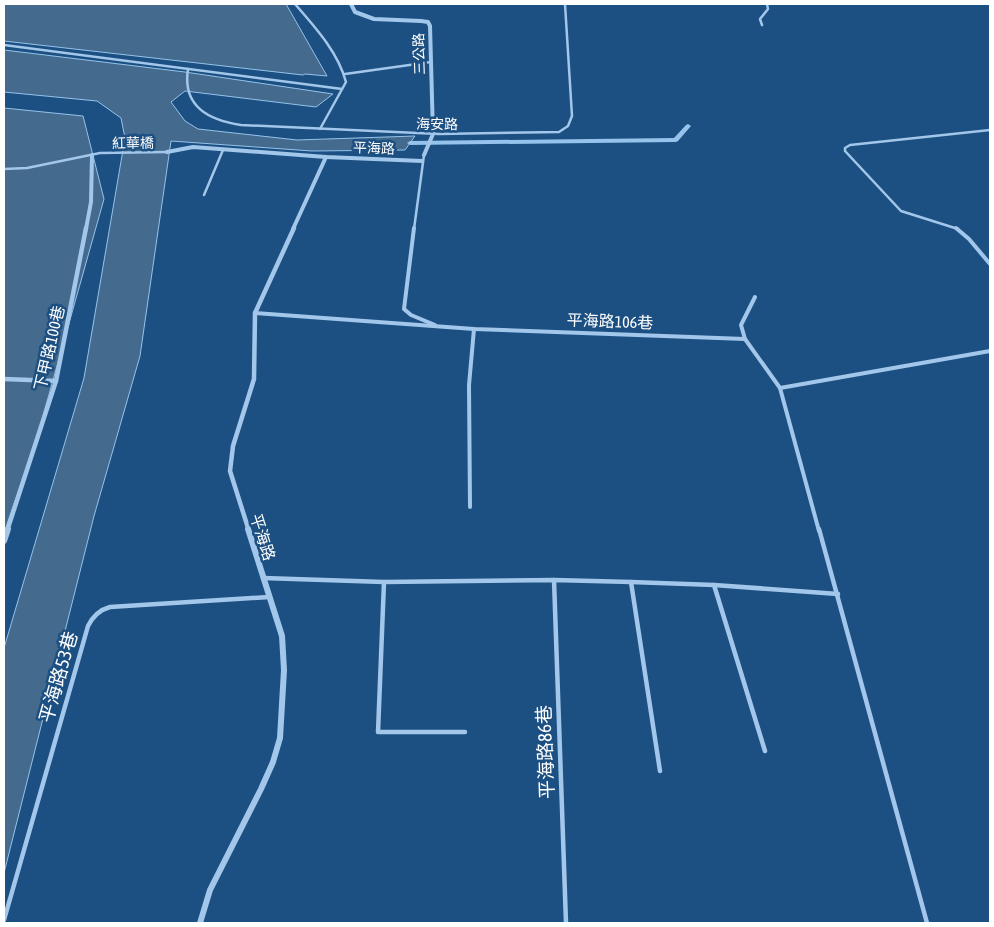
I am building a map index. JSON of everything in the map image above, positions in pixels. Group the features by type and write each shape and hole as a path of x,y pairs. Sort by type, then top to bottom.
{"street":[{"name":"三公路","path":"351,4 355,12 368,18 428,22 430,26 434,134"},
{"path":"424,155 434,134"},
{"name":"平海路","path":"167,152 193,147 326,158 422,161"},
{"name":"下甲路100巷","path":"4,541 56,380 92,202 92,155"},
{"name":"平海路","path":"200,923 210,890 261,789 273,762 280,738 284,670 282,636 230,471 233,446 254,379 255,313 326,158"},
{"path":"4,379 56,380"}],"lane":[{"path":"295,4 320,34 345,74 346,82 320,129"},
{"name":"海安路","path":"189,96 202,112 216,120 269,127 434,134 559,132 567,129 572,122 565,4"},
{"path":"762,25 760,19 768,10 767,4"},
{"path":"4,45 187,71 342,89"},
{"path":"345,74 431,62"},
{"path":"187,71 189,96"},
{"path":"990,130 850,145 845,148 845,151 901,211 910,216 954,227 964,233 990,264"},
{"path":"204,195 223,150"},
{"name":"紅華橋","path":"4,169 27,168 100,153 167,152"},
{"path":"424,155 404,309 411,315 437,326"},
{"path":"755,296 741,325 745,339 780,388 928,923"},
{"name":"平海路106巷","path":"255,313 474,329 745,339"},
{"path":"470,507 469,385 474,329"},
{"path":"780,388 990,351"},
{"path":"263,578 384,582 554,580 631,582 714,585 838,594"},
{"name":"平海路86巷","path":"554,580 566,923"},
{"path":"384,582 378,732 465,732"},
{"path":"631,582 660,771"},
{"path":"714,585 765,751"},
{"name":"平海路53巷","path":"4,920 88,626 93,616 100,609 110,607 269,596"}],"water":[{"path":"4,4 286,4 327,76 303,75 4,41"},
{"path":"4,50 185,72 333,94 316,107 185,91 171,102 185,121 198,129 297,140 415,136 405,150 312,151 171,141 140,356 94,516 4,873 4,648 84,378 125,138 121,118 97,101 4,92"},
{"path":"4,108 83,116 104,199 37,437 4,533"}],"waterway":[{"path":"410,143 676,140 688,126"}]}
